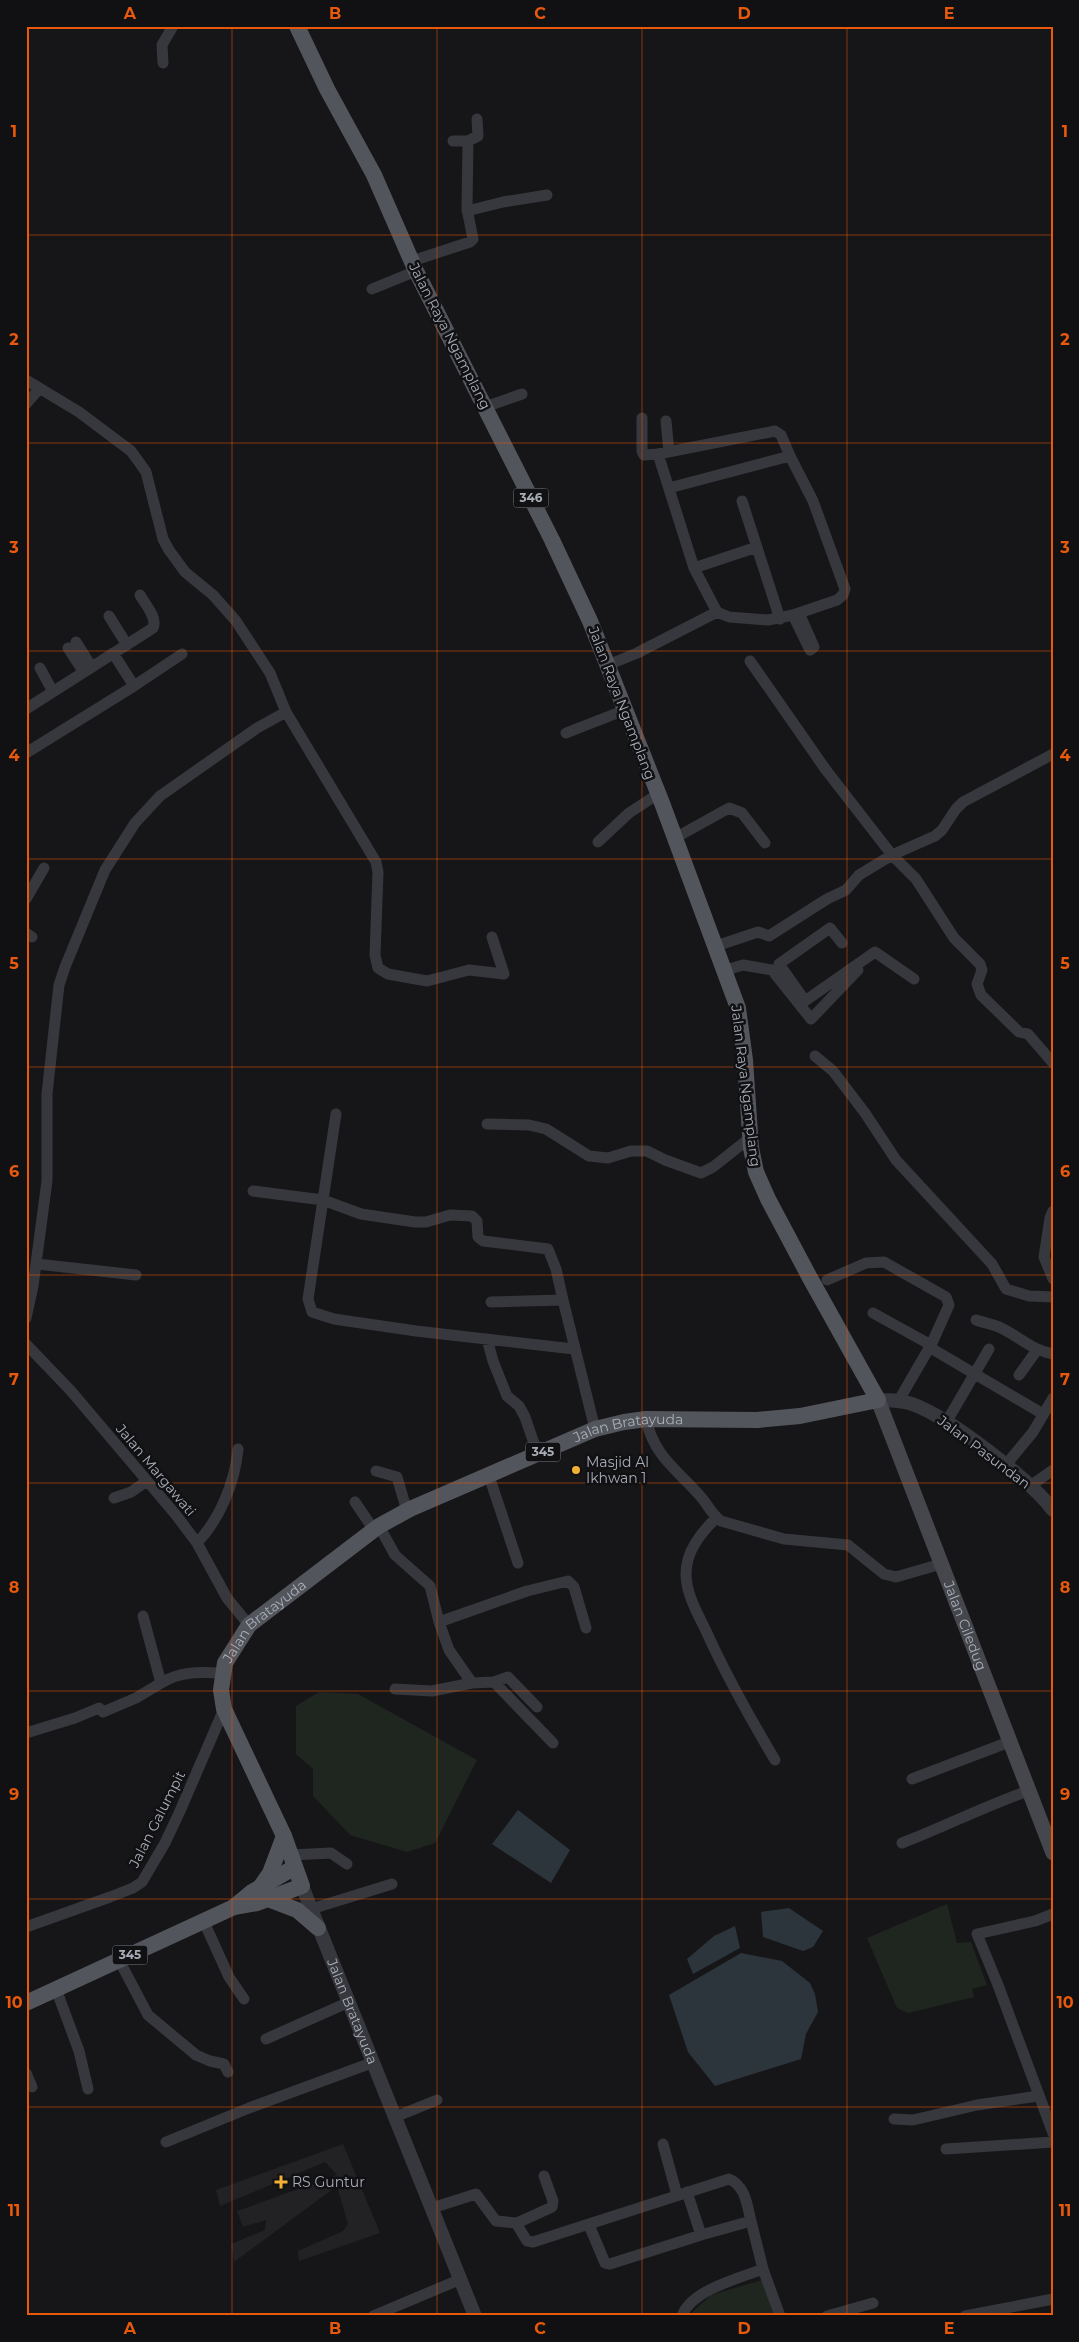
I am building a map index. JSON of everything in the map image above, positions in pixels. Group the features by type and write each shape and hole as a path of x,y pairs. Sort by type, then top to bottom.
{"main road":[{"name":"Jalan Raya Ngamplang","path":"297,26 327,89 374,175 414,266 560,558 608,665 736,1002 745,1060 753,1160 768,1199 878,1400"},
{"name":"Jalan Bratayuda","path":"302,1886 284,1836 224,1709 221,1690 222,1673 228,1655 249,1625 376,1528 407,1510 595,1429 646,1419 756,1420 800,1416 878,1400"},
{"name":"Jalan Ciledug","path":"878,1400 1053,1853"},
{"name":"345","path":"265,1893 270,1873 284,1836"},
{"name":"345","path":"265,1893 293,1861"},
{"name":"345","path":"26,2003 204,1922 234,1907 243,1898 302,1886"},
{"path":"265,1893 296,1910 318,1928"}],"street":[{"path":"163,63 162,46 174,26"},
{"path":"453,141 468,142 478,136 477,119"},
{"path":"372,289 414,266 472,240 467,211 466,159 468,142"},
{"path":"467,211 503,202 547,195"},
{"path":"26,380 33,396 79,412 131,451 146,472 163,539 169,550 185,572 213,595 236,621 270,672 286,712 376,862 378,872 375,960 381,971 427,981 465,970 504,974 492,937"},
{"path":"486,407 522,394"},
{"path":"642,418 642,451 644,455 664,453 775,431 782,435 790,456 813,501 845,588 843,595 837,600 780,619 755,620 729,617 718,612 694,568 669,488 664,453 666,421"},
{"path":"669,488 790,456"},
{"path":"742,501 780,619"},
{"path":"694,568 757,547"},
{"path":"26,708 127,645 155,625 153,617 140,595"},
{"path":"608,665 637,653 718,612"},
{"path":"109,616 127,645"},
{"path":"72,645 87,669"},
{"path":"113,653 134,686"},
{"path":"26,753 182,654"},
{"path":"750,661 826,770 892,855 916,879 954,938 980,964 982,970 977,984 981,995 1017,1031 1028,1034 1053,1063"},
{"path":"40,668 53,692"},
{"path":"566,733 625,710"},
{"path":"26,1318 36,1264 47,1181 47,1094 59,986 64,966 105,870 135,823 160,796 257,728 286,712"},
{"path":"716,946 758,932 769,936 827,899 846,890 859,874 892,855 940,832 963,802 1053,754"},
{"path":"598,842 629,813 658,794"},
{"path":"675,838 729,808 742,813 765,843"},
{"path":"26,899 44,868"},
{"path":"728,977 743,965 776,967 830,928 842,943"},
{"path":"776,967 811,1019 875,952"},
{"path":"802,1003 875,952"},
{"path":"875,952 914,979"},
{"path":"815,1056 838,1078 865,1113 896,1160 992,1264 1006,1289 1014,1294 1053,1297"},
{"path":"336,1114 308,1299 312,1312 334,1319 574,1349"},
{"path":"487,1124 529,1125 546,1128 589,1156 608,1158 631,1151 647,1151 665,1160 701,1173 713,1167 751,1138"},
{"path":"253,1191 322,1200 361,1214 415,1222 426,1222 450,1215 472,1216 477,1221 478,1237 482,1241 550,1250 595,1429"},
{"path":"1053,1211 1050,1218 1044,1257 1053,1279"},
{"path":"827,1280 866,1263 884,1262 946,1297 949,1305 930,1346 899,1400"},
{"path":"36,1264 136,1275"},
{"path":"491,1302 563,1300"},
{"path":"874,1313 1044,1414"},
{"path":"976,1320 1002,1328 1037,1350 1053,1354"},
{"path":"487,1339 493,1361 507,1396 519,1406 525,1417 538,1455"},
{"name":"Jalan Margawati","path":"26,1344 71,1392 197,1543 227,1598 249,1625"},
{"path":"948,1421 989,1348"},
{"path":"1019,1375 1037,1350"},
{"path":"1005,1466 1033,1432 1053,1398"},
{"name":"Jalan Pasundan","path":"878,1400 899,1400 914,1404 948,1421 1030,1486 1053,1510"},
{"path":"646,1419 657,1449 669,1465 701,1497 716,1518 737,1528 784,1539 848,1545 860,1552 884,1574 896,1578 942,1564"},
{"path":"197,1543 208,1530 223,1503 233,1478 238,1449"},
{"path":"1030,1486 1053,1470"},
{"path":"376,1471 397,1477 407,1510"},
{"path":"489,1476 518,1563"},
{"path":"114,1498 131,1492 147,1481"},
{"path":"355,1502 395,1555 430,1586 439,1622 449,1650 472,1683"},
{"path":"716,1518 701,1533 689,1558 686,1575 690,1594 721,1663 775,1760"},
{"path":"439,1622 527,1591 568,1581 574,1587 586,1628"},
{"path":"143,1616 160,1683"},
{"path":"26,1733 75,1718 98,1708 103,1712 136,1698 179,1674 191,1672 222,1673"},
{"path":"395,1689 432,1691 472,1683 494,1682 508,1677 537,1707"},
{"path":"494,1682 553,1743"},
{"name":"Jalan Galumpit","path":"26,1927 110,1898 142,1882 165,1843 224,1709"},
{"path":"912,1779 1009,1742"},
{"path":"902,1843 940,1829 996,1803 1028,1791"},
{"path":"293,1861 331,1853 347,1864"},
{"path":"311,1910 392,1884"},
{"name":"Jalan Bratayuda","path":"302,1886 475,2316"},
{"path":"1053,1914 978,1933 978,1938 1015,2028 1038,2096 1053,2133"},
{"path":"204,1922 229,1977 244,1999"},
{"path":"119,1960 148,2015 196,2055 224,2064 228,2072"},
{"path":"56,1989 78,2052 88,2089"},
{"path":"266,2039 349,2002"},
{"path":"166,2142 249,2108 374,2062"},
{"path":"26,2072 32,2087"},
{"path":"894,2119 913,2120 977,2105 1038,2096"},
{"path":"396,2117 436,2100"},
{"path":"946,2148 1053,2142"},
{"path":"663,2144 682,2194 701,2235"},
{"path":"432,2208 476,2194 496,2221 517,2223 552,2207 553,2201 544,2176"},
{"path":"517,2223 528,2241 531,2242 590,2225 725,2179 734,2181 743,2191 764,2269 780,2316"},
{"path":"590,2225 606,2263 610,2264 751,2221"},
{"path":"682,2316 684,2310 707,2291 764,2269"},
{"path":"373,2316 461,2279"},
{"path":"966,2316 1053,2298"},
{"path":"827,2316 873,2303"}],"shaded area":[{"path":"319,1692 358,1694 477,1760 435,1843 407,1852 350,1835 313,1796 313,1769 296,1754 296,1706"},
{"path":"518,1810 570,1850 551,1883 492,1844"},
{"path":"947,1904 957,1943 971,1942 987,1985 972,1989 974,1997 908,2013 897,2008 867,1938"},
{"path":"789,1908 823,1931 813,1947 803,1951 763,1937 761,1912"},
{"path":"735,1926 740,1948 693,1974 687,1959 714,1936"},
{"path":"741,1953 782,1961 810,1983 815,1994 818,2012 806,2034 801,2059 715,2086 688,2052 669,1995"},
{"path":"343,2144 380,2233 299,2261 298,2251 343,2231 348,2224 337,2186 234,2262 231,2244 265,2230 266,2220 243,2227 237,2211 337,2175 325,2162 220,2206 216,2190"},
{"path":"762,2280 774,2316 688,2316 711,2295"}],"place":[{"name":"Masjid Al Ikhwan 1","path":"576,1470"},
{"name":"RS Guntur","path":"281,2182"}]}
